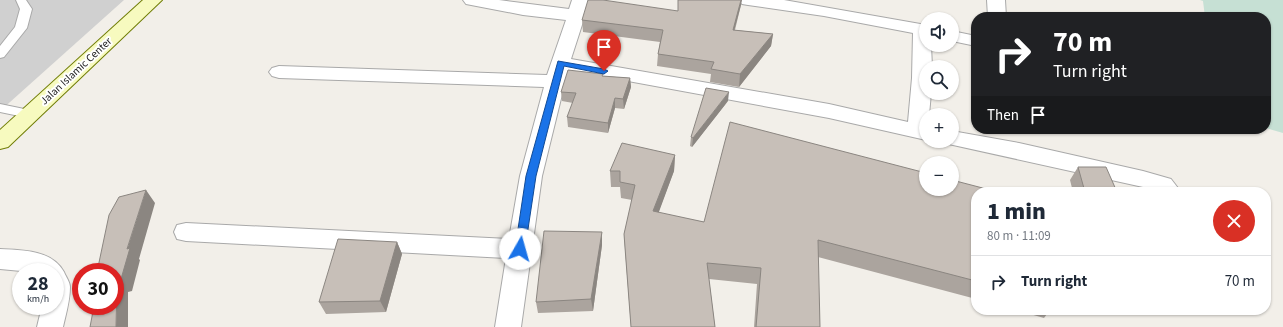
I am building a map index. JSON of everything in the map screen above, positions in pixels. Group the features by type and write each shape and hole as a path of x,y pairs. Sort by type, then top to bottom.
{"street":[{"name":"Jalan Islamic Center","path":"0,142 153,0"},
{"path":"472,0 543,14 578,7 558,72 531,176 508,327"},
{"path":"748,0 847,15 919,29"},
{"path":"996,0 997,12"},
{"path":"959,38 971,41"},
{"path":"922,108 923,52"},
{"path":"279,72 558,72 705,90 829,111 919,131"},
{"path":"959,139 1019,150 1144,179 1165,187"},
{"path":"186,232 520,249"},
{"path":"0,259 24,260 38,263"},
{"path":"50,327 53,315"}],"lane":[{"path":"0,54 21,28 26,9 21,0"},
{"path":"0,108 29,114"}],"shaded area":[{"path":"0,0 124,0 0,111"}],"green space":[{"path":"1200,0 1283,0 1283,133 1271,129 1271,12 1204,12 1203,1"}],"building":[{"path":"588,0 603,0 678,11 678,0 741,0 733,30 773,34 740,74 711,69 714,62 658,54 663,30 582,20"},
{"path":"568,70 603,74 602,76 630,78 623,99 615,98 608,123 567,117 576,93 561,92"},
{"path":"706,88 729,92 693,138 691,137"},
{"path":"730,122 919,171 919,196 959,196 959,182 979,187 971,187 971,280 818,240 820,327 756,327 761,268 707,263 715,327 631,327 624,234 635,185 620,182 620,171 610,171 622,143 675,155 653,211 704,222"},
{"path":"1078,167 1106,167 1115,187 1084,187"},
{"path":"146,190 127,249 130,248 124,269 124,263 99,263 109,215 119,197"},
{"path":"544,231 602,232 591,299 536,302"},
{"path":"338,239 397,242 380,301 319,302"},
{"path":"92,315 116,315 116,327 90,327"}],"route":[{"path":"520,249 531,176 560,63 604,71"}]}
